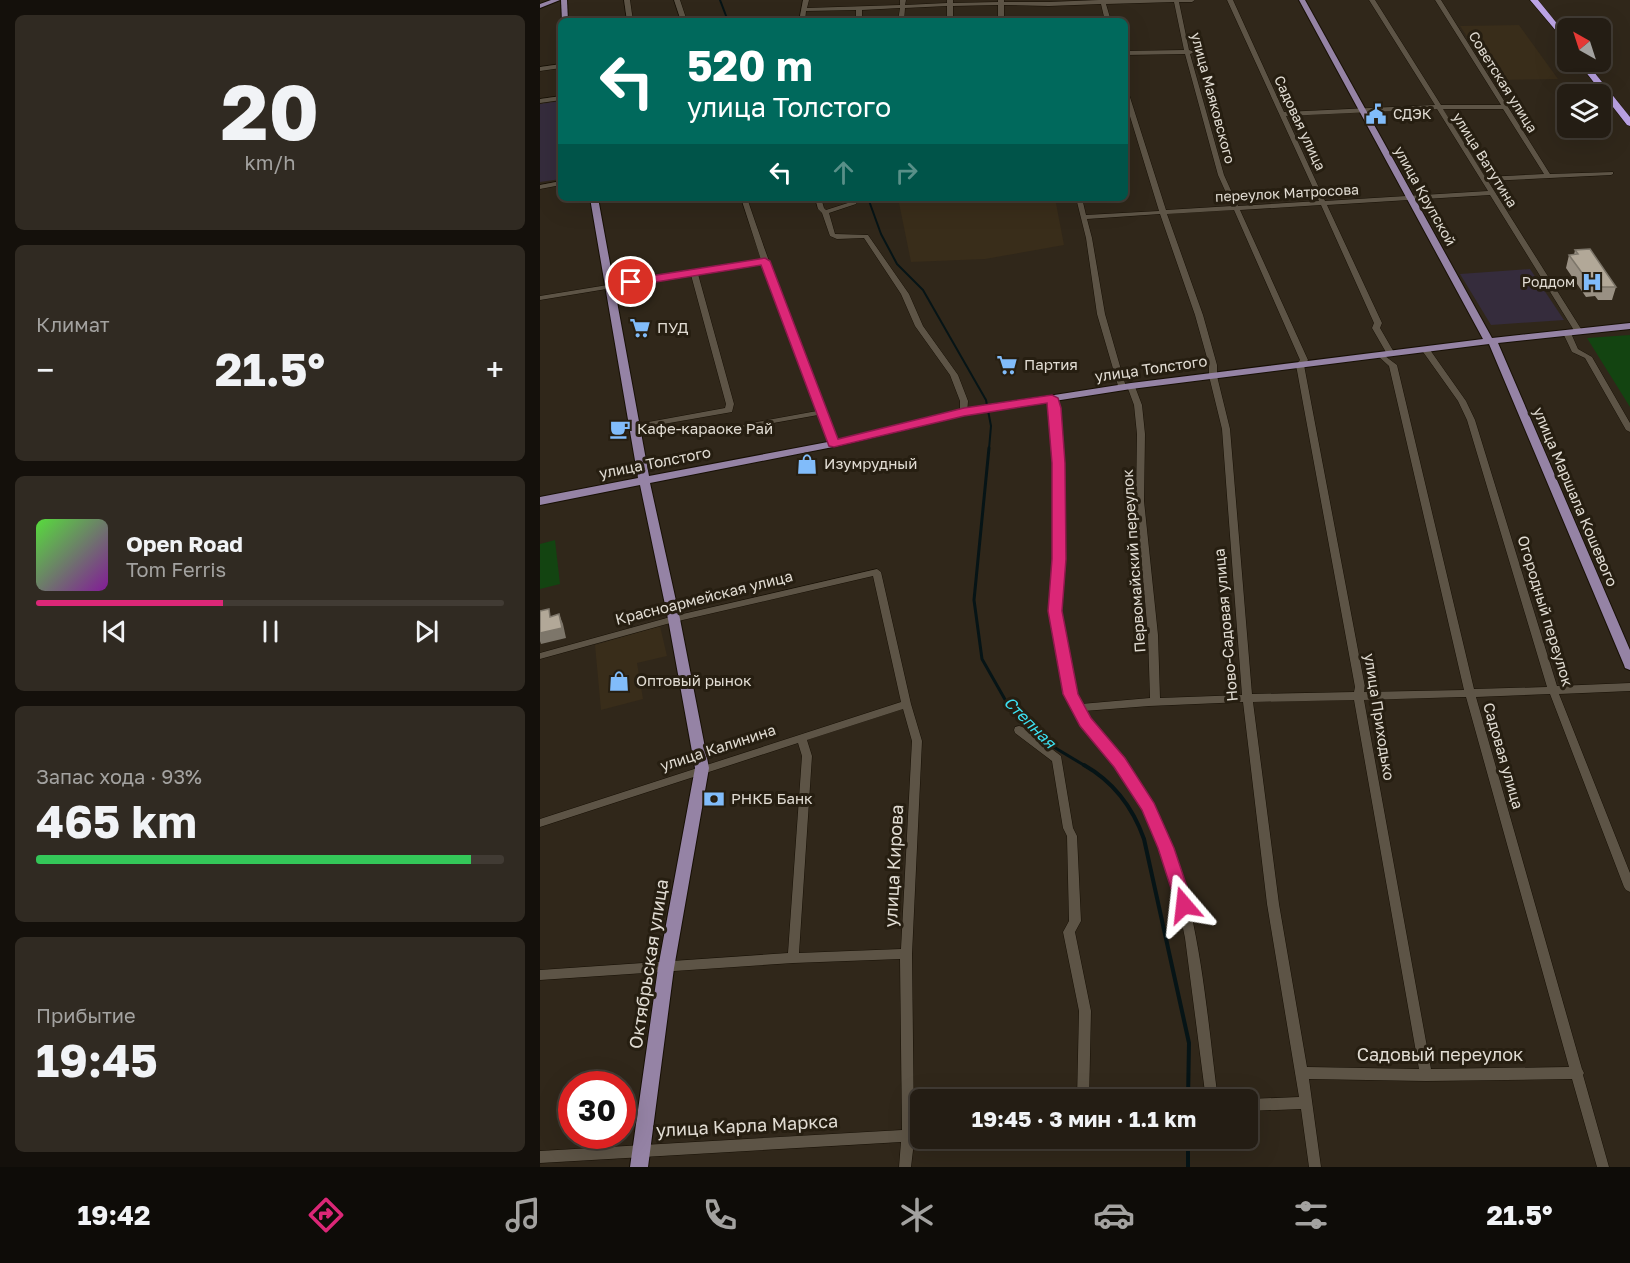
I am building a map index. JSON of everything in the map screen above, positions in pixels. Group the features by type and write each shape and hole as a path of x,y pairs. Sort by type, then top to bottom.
{"highway":[{"path":"1534,0 1557,29"},
{"path":"1590,72 1630,123"}],"main road":[{"name":"улица Крупской","path":"1302,0 1491,341"},
{"path":"540,3 558,1 564,18"},
{"path":"595,201 644,480 674,619 702,768"},
{"name":"улица Толстого","path":"540,501 834,444 968,412 1052,398 1425,349 1630,326"},
{"name":"улица Маршала Кошевого","path":"1491,341 1630,665"},
{"name":"Октябрьская улица","path":"639,1167 666,968 702,768"}],"street":[{"path":"627,0 630,18"},
{"path":"677,0 683,18"},
{"path":"803,18 806,0"},
{"path":"858,0 859,18"},
{"name":"улица Маяковского","path":"1177,0 1221,175 1304,360 1300,365"},
{"path":"805,10 858,9 902,3 1192,0"},
{"name":"Садовая улица","path":"1230,0 1378,323 1376,328 1393,365 1470,693 1603,1167"},
{"name":"улица Ватутина","path":"1372,0 1579,332"},
{"name":"Советская улица","path":"1438,0 1548,176"},
{"path":"1001,1 1001,18"},
{"path":"950,2 950,18"},
{"path":"1103,2 1107,18"},
{"path":"1128,53 1190,52"},
{"path":"540,69 558,66"},
{"path":"540,101 558,98"},
{"name":"Ново-Садовая улица","path":"1128,100 1199,315 1213,365 1213,376 1226,429 1247,697 1273,904 1302,1073 1315,1167"},
{"path":"1281,114 1439,107 1504,107"},
{"path":"1483,179 1611,173"},
{"path":"540,187 558,184"},
{"name":"переулок Матросова","path":"1083,217 1491,193"},
{"path":"745,201 765,261 834,444"},
{"path":"819,201 832,235 837,237 866,236 876,249 905,294 919,326 954,375 968,412"},
{"path":"825,212 855,201"},
{"name":"Первомайский переулок","path":"1080,201 1101,314 1126,387 1138,405 1141,434 1140,501 1153,635 1155,700"},
{"path":"540,298 765,261"},
{"path":"635,427 729,410 730,404 694,272"},
{"path":"1567,333 1575,350 1588,357 1630,430"},
{"name":"Огородный переулок","path":"1425,349 1462,400 1471,420 1553,690 1630,887"},
{"name":"улица Приходько","path":"1300,365 1360,687 1358,696 1426,1075"},
{"path":"1052,398 1055,408 1059,463 1059,559 1055,611 1071,694 1085,722 1119,762 1149,808 1166,848 1183,899 1191,938 1211,1089"},
{"path":"746,426 822,412"},
{"name":"Красноармейская улица","path":"540,656 674,619 877,572"},
{"name":"улица Кирова","path":"877,572 906,704 917,741 906,954 912,1089"},
{"path":"1078,708 1155,700 1630,687"},
{"name":"улица Калинина","path":"540,823 702,768 906,704"},
{"path":"1019,730 1057,759 1068,828 1072,836 1075,921 1070,932 1085,1011 1083,1089"},
{"path":"793,958 807,756 801,737"},
{"path":"540,975 793,958 906,954"},
{"name":"Садовый переулок","path":"1302,1073 1426,1075 1578,1073"},
{"path":"1258,1105 1306,1103"},
{"name":"улица Карла Маркса","path":"540,1157 910,1135"},
{"name":"улица Кирова","path":"905,1167 910,1149"}],"shaded area":[{"path":"1519,25 1558,79 1496,80 1460,26"},
{"path":"558,101 558,179 540,182 540,104"},
{"path":"899,201 1056,201 1064,245 985,259 911,262"},
{"path":"1530,269 1564,320 1491,325 1460,274"},
{"name":"Оптовый рынок","path":"660,626 667,656 637,663 643,699 601,710 595,645"}],"green space":[{"path":"1630,335 1630,407 1587,338"},
{"path":"555,540 560,584 540,589 540,544"}],"building":[{"path":"1590,249 1616,287 1602,287 1599,283 1590,284 1569,255 1578,254 1575,250"},
{"path":"549,609 550,617 559,614 562,628 540,633 540,611"}],"waterway":[{"name":"Степная","path":"720,0 727,18"},
{"name":"Степная","path":"869,201 881,234 897,264 923,290 986,400 991,426 989,449"},
{"name":"Степная","path":"989,448 974,600 982,659 1007,703 1047,743 1087,767"},
{"name":"Степная","path":"1084,765 1104,779 1121,797 1128,806 1144,839 1189,1043 1188,1089"},
{"name":"Степная","path":"1188,1149 1188,1167"}],"place":[{"name":"СДЭК","path":"1376,114"},
{"name":"Роддом","path":"1592,282"},
{"name":"ПУД","path":"640,328"},
{"name":"Партия","path":"1007,365"},
{"name":"Кафе-караоке Рай","path":"620,429"},
{"name":"Изумрудный","path":"807,464"},
{"name":"Оптовый рынок","path":"619,681"},
{"name":"РНКБ Банк","path":"714,799"}],"route":[{"path":"631,282 765,261 834,444 964,412 1052,398 1055,408 1059,463 1059,559 1055,611 1071,694 1085,722 1119,762 1149,808 1166,848 1184,905"}]}
